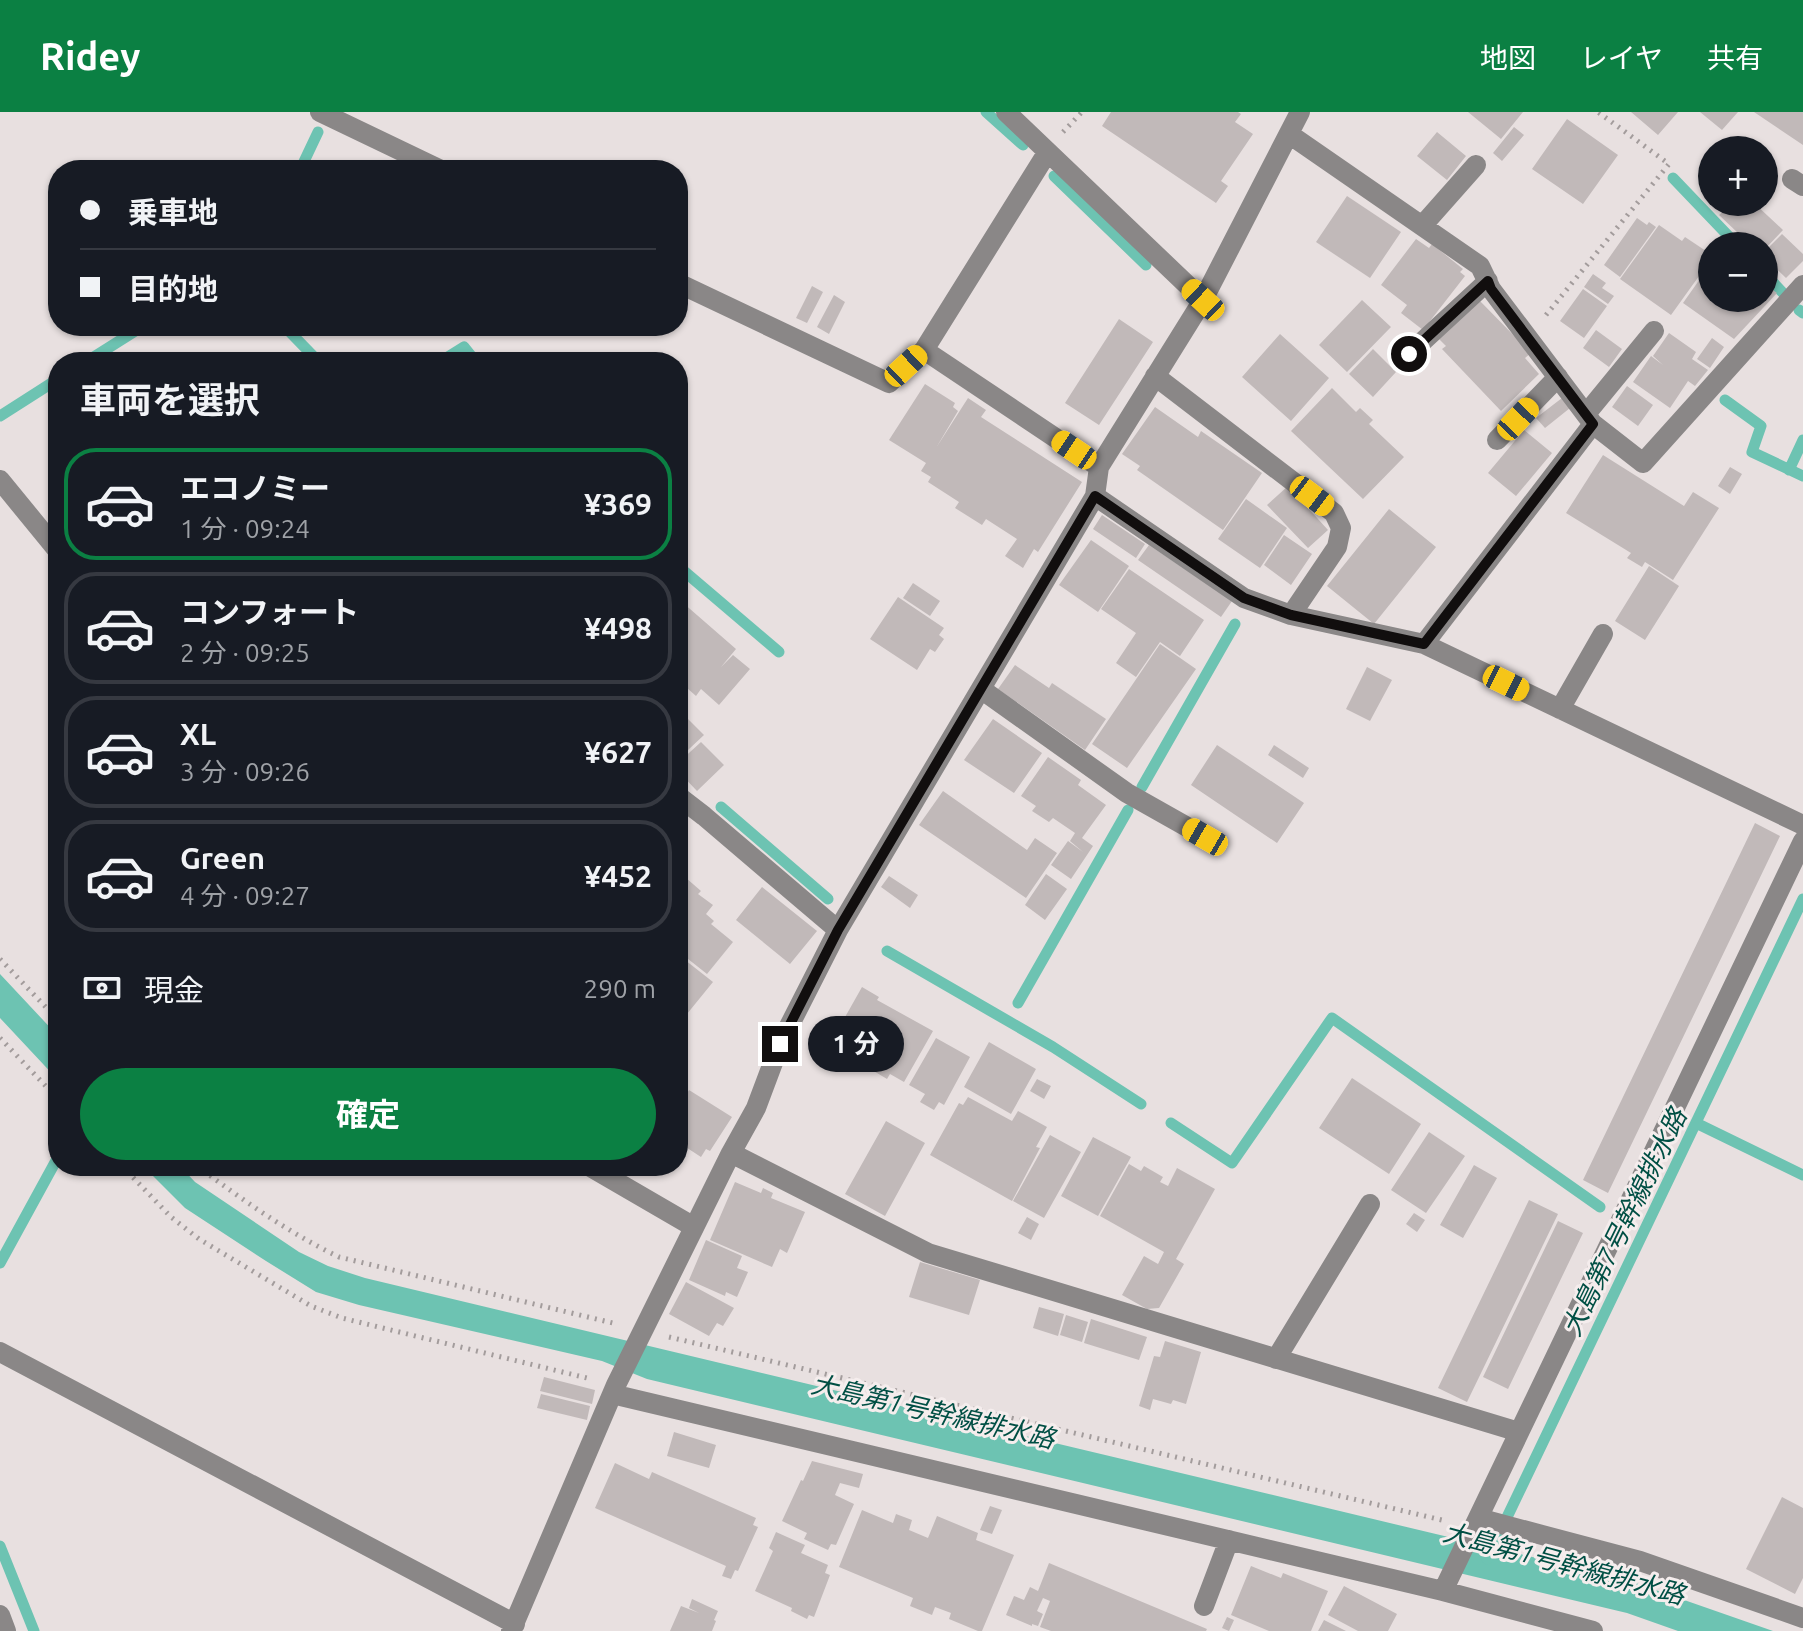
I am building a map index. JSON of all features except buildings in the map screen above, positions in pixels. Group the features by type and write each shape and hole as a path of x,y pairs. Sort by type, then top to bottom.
{"street":[{"path":"320,112 420,160"},
{"path":"1006,112 1203,300"},
{"path":"0,1352 514,1628 616,1385 756,1108 780,1044 838,930 1095,496 1099,467 1203,300 1300,112"},
{"path":"1289,134 1480,266 1491,289 1590,419 1643,463 1803,285"},
{"path":"688,288 889,383 924,350 1047,153"},
{"path":"1422,226 1476,165"},
{"path":"1409,354 1488,281"},
{"path":"1424,644 1654,331"},
{"path":"924,350 1099,467"},
{"path":"1155,376 1334,513 1341,528 1337,547 1291,615"},
{"path":"1497,440 1558,377"},
{"path":"0,480 48,539"},
{"path":"1095,496 1244,598 1291,615 1424,644 1803,825"},
{"path":"1560,709 1603,634"},
{"path":"981,689 1127,793 1205,837"},
{"path":"688,804 838,930"},
{"path":"1446,1584 1477,1526 1519,1432 1803,841"},
{"path":"731,1153 928,1253 1519,1432"},
{"path":"606,1176 694,1227"},
{"path":"1276,1359 1370,1204"},
{"path":"616,1385 1229,1540 1446,1584 1529,1623 1593,1631"},
{"path":"1477,1526 1515,1528 1640,1561 1803,1618"},
{"path":"1204,1606 1229,1540"},
{"path":"0,1615 6,1631"}],"path":[{"path":"1528,337 1669,164 1598,112"},
{"path":"0,959 48,1009"},
{"path":"0,1038 48,1088"},
{"path":"132,1176 171,1217 199,1239 311,1306 342,1318 616,1385"},
{"path":"211,1176 293,1233 339,1257 640,1335 1477,1526"}],"shaded area":[{"path":"0,974 48,1025 48,1069 0,1018"},
{"path":"153,1176 189,1176 299,1252 365,1278 1624,1579 1773,1631 1678,1631 1627,1613 647,1379 602,1361 359,1305 316,1292 185,1208"}],"waterway":[{"path":"986,112 1023,145"},
{"path":"305,160 318,132"},
{"path":"1054,176 1146,265"},
{"path":"1673,178 1725,232"},
{"path":"1778,288 1783,293"},
{"path":"1799,310 1803,313"},
{"path":"102,352 127,336"},
{"path":"294,336 309,352"},
{"path":"456,352 464,347 468,352"},
{"path":"0,416 48,385"},
{"path":"1725,400 1761,426 1752,452 1803,476"},
{"path":"1789,470 1803,440"},
{"path":"688,575 779,652"},
{"path":"1142,787 1235,624"},
{"path":"721,807 828,899"},
{"path":"1018,1003 1128,810"},
{"name":"大島第7号幹線排水路","path":"1487,1559 1803,899"},
{"path":"887,951 1053,1047 1141,1104"},
{"path":"1171,1123 1232,1163 1332,1018 1600,1207"},
{"path":"1696,1123 1803,1175"},
{"path":"0,1263 48,1175"},
{"path":"0,1546 34,1631"}],"route":[{"path":"780,1044 838,930 1095,496 1244,598 1291,615 1424,644 1593,424 1488,281 1409,354"}],"water label":[{"name":"大島第1号幹線排水路","path":"933,1411"},
{"name":"大島第1号幹線排水路","path":"1564,1563"}]}
